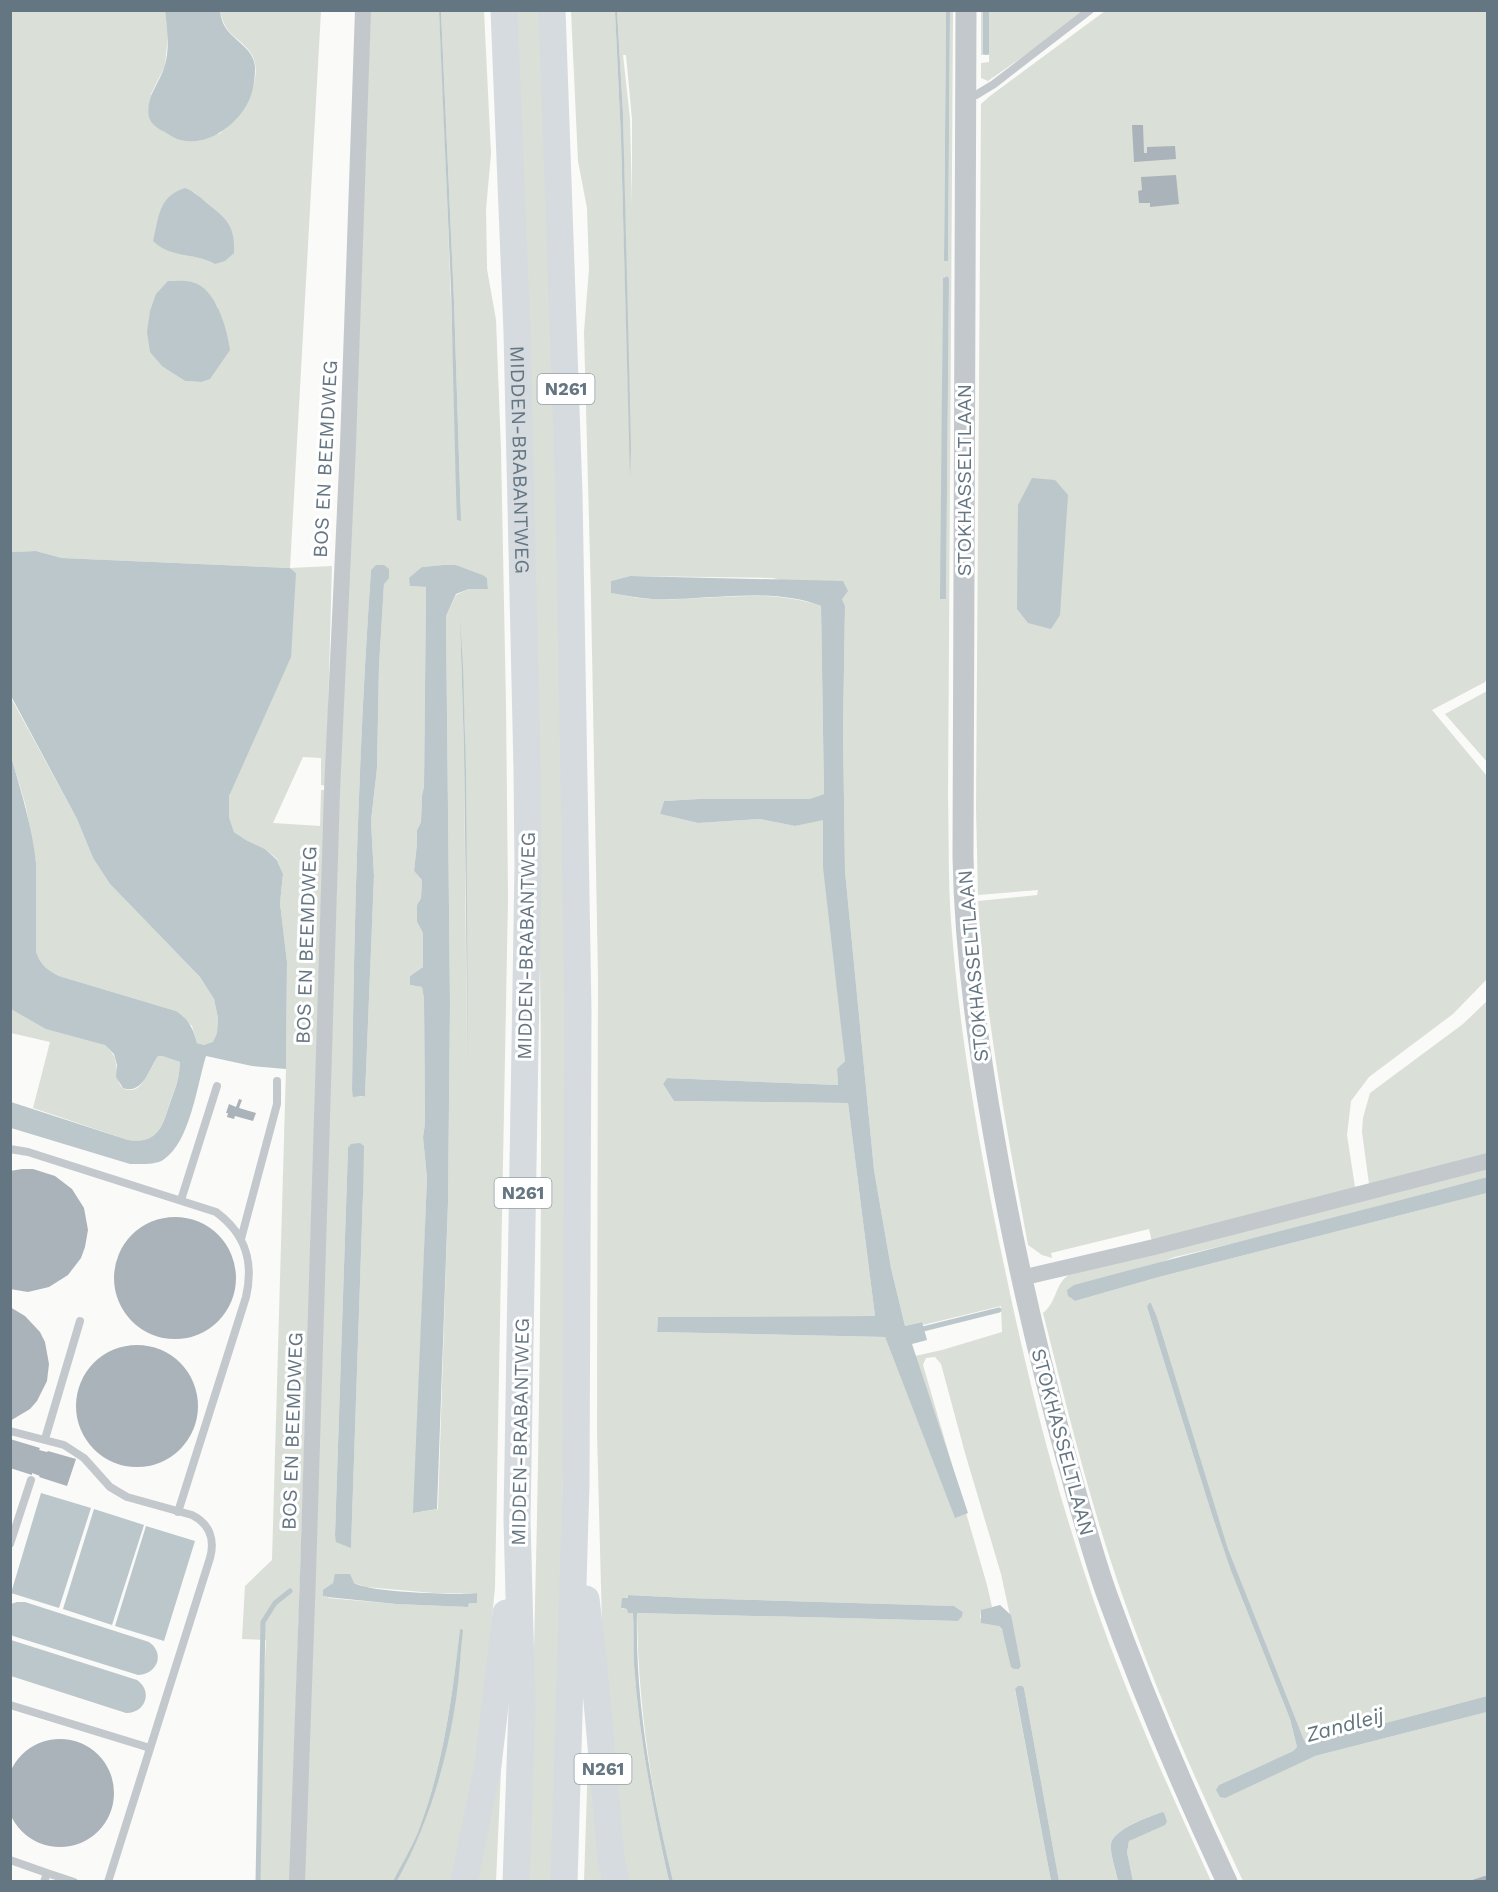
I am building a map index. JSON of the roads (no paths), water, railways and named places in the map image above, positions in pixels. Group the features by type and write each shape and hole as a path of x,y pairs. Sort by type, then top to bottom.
{"highway":[{"name":"MIDDEN-BRABANTWEG","path":"504,10 517,332 528,780 517,1520 522,1707 516,1881"},
{"name":"N261","path":"552,10 573,646 578,1045 575,1519 593,1657 611,1857 616,1881"},
{"path":"564,1881 575,1519"},
{"name":"N261","path":"464,1881 488,1765 517,1520"}],"street":[{"name":"BOS EN BEEMDWEG","path":"297,1881 309,1574 332,791 348,445 363,10"},
{"name":"STOKHASSELTLAAN","path":"966,10 964,907 987,1099 1021,1278 1052,1407 1088,1535 1106,1593 1188,1798 1227,1881"},
{"path":"1021,1278 1157,1246 1488,1161"}],"lane":[{"path":"965,96 976,95 994,84 1090,10"},
{"path":"241,1239 277,1104 277,1081"},
{"path":"181,1200 217,1086"},
{"path":"10,1149 28,1152 216,1212 228,1222 241,1239 250,1270 248,1289 178,1512"},
{"path":"45,1439 80,1322"},
{"path":"10,1431 64,1444 75,1450 110,1487 127,1497 201,1519 210,1533 212,1548 108,1881"},
{"path":"10,1544 31,1480"},
{"path":"10,1705 150,1748"},
{"path":"10,1860 45,1877 74,1881"}],"waterway":[{"path":"919,1330 999,1310"},
{"path":"258,1882 263,1622 275,1603 290,1591"}],"water label":[{"name":"Zandleij","path":"1345,1725"}]}
